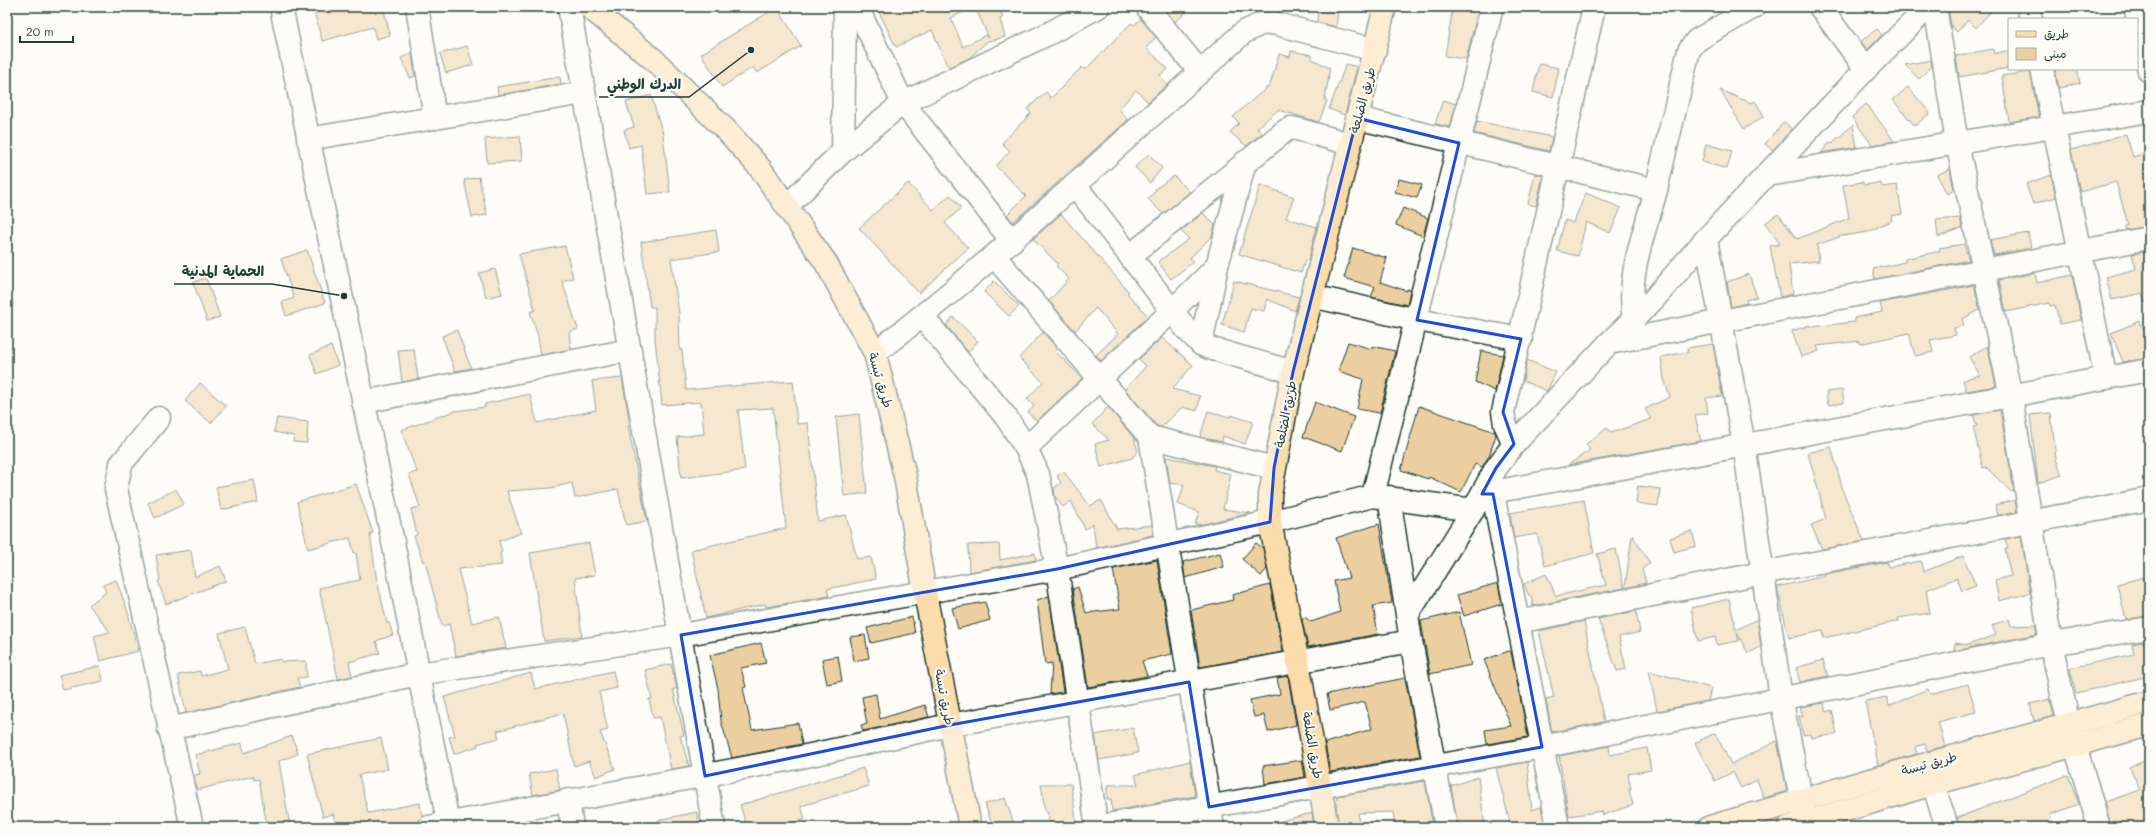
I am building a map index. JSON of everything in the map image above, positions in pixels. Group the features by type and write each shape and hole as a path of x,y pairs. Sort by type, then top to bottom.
{"main road":[{"name":"طريق تبسة","path":"589,7 653,59 727,131 760,168 826,263 874,352 905,476 925,594 970,827"},
{"name":"طريق الضلعة","path":"1327,827 1298,662 1270,522 1270,495 1274,468 1294,372 1385,7"},
{"name":"طريق تبسة","path":"1710,827 1800,800 2149,702"},
{"name":"طريق تبسة","path":"1800,826 1934,784 2075,747 2149,725"}],"street":[{"path":"281,7 394,547 418,674 442,826 568,800 705,776 950,726 1411,641"},
{"path":"417,7 435,118"},
{"path":"569,7 714,827"},
{"path":"843,151 845,7"},
{"path":"857,7 903,103 1012,241"},
{"path":"787,206 843,151 903,103 1050,33 1098,7"},
{"path":"1147,7 1200,72"},
{"path":"1446,827 1436,766 1411,641 1408,614 1381,496 1417,320 1492,7"},
{"path":"1514,444 1505,424 1503,412 1521,339 1557,167 1594,7"},
{"path":"1634,319 1631,305 1636,262 1656,190 1690,46 1697,40 1754,7"},
{"path":"1820,7 1866,69"},
{"path":"1408,614 1483,500 1496,468 1514,444 1609,343 1634,319 1706,239 1866,69 1928,7"},
{"path":"1935,7 1957,143 2011,397 2050,644 2069,725 2099,827"},
{"path":"2028,7 2031,18"},
{"path":"2135,7 2137,18"},
{"path":"2138,21 2149,71"},
{"path":"874,352 922,316 1076,186 1244,32 1261,24 1273,23 1375,50"},
{"path":"2042,70 2106,378"},
{"path":"308,139 584,93"},
{"path":"1767,175 2149,111"},
{"path":"1357,118 1656,190"},
{"path":"1131,255 1284,130 1291,128 1350,144"},
{"path":"1201,344 1217,266 1245,162"},
{"path":"1076,186 1131,255 1187,330 1201,344 1209,348 1294,372"},
{"path":"1609,343 1985,272 2149,238"},
{"path":"1706,239 1723,322 1744,445 1781,698 1800,800 1800,826"},
{"path":"994,256 1150,437 1211,817"},
{"path":"1026,448 1173,310 1217,266"},
{"path":"1312,296 1417,320 1521,339"},
{"path":"922,316 1006,417 1026,448 1038,474 1057,569 1096,827 1211,817 1321,787 1542,747 2050,644 2149,628"},
{"path":"363,402 630,350"},
{"path":"169,729 418,674 681,635 925,594 1057,569 1381,496 1483,500 1744,445 2011,397 2149,370"},
{"path":"159,418 121,464 116,489 192,827"},
{"path":"1150,437 1274,468"},
{"path":"1518,622 1762,573 2149,499"},
{"path":"1483,500 1518,622 1558,827"},
{"path":"1934,784 1947,827"},
{"path":"568,800 572,827"}],"highlighted area":[{"path":"1357,118 1459,143 1417,320 1521,339 1503,412 1514,444 1496,468 1482,494 1493,494 1542,747 1209,807 1189,682 950,725 705,776 681,635 1057,569 1270,522 1274,468 1293,372"}],"building":[{"path":"313,7 383,7 390,35 376,39 373,27 322,41"},
{"path":"777,7 801,46 757,73 753,67 722,87 701,54"},
{"path":"890,7 973,7 951,18 963,47 986,35 989,38 975,7 998,7 1003,17 1000,19 1005,37 989,40 969,58 949,67 932,30 896,47 879,12"},
{"path":"1163,7 1192,7 1175,22"},
{"path":"1453,7 1479,7 1466,59 1445,56"},
{"path":"1954,7 1995,7 1976,28 1968,20 1957,32 1951,26 1949,13"},
{"path":"1318,10 1338,13 1336,27 1317,22"},
{"path":"1141,19 1156,37 1146,48 1168,69 1160,75 1167,85 1148,102 1136,90 1119,109 1128,120 1013,222 1007,215 1026,196 996,166 1010,151 1002,143 1031,113 1027,109 1046,92 1051,98 1082,67 1085,70 1131,23 1134,25"},
{"path":"1877,29 1882,35 1867,50 1861,41"},
{"path":"467,46 473,65 446,73 440,54"},
{"path":"1993,49 1994,54 2008,50 2008,68 1959,77 1956,56"},
{"path":"1291,51 1312,55 1312,59 1330,68 1325,100 1327,101 1319,122 1278,110 1257,128 1262,133 1246,146 1230,132 1239,123 1233,117 1270,85 1279,54 1290,57"},
{"path":"412,53 415,76 410,78 401,58"},
{"path":"1931,60 1932,66 1919,79 1905,65"},
{"path":"1346,64 1357,67 1345,115 1329,109"},
{"path":"1539,64 1559,68 1553,97 1533,92"},
{"path":"2055,70 2077,70 2080,83 2059,88"},
{"path":"2030,72 2039,117 2009,122 2002,76"},
{"path":"560,77 561,84 498,95 497,87"},
{"path":"1908,87 1930,113 1915,126 1893,100"},
{"path":"1720,90 1751,103 1755,101 1764,116 1744,129"},
{"path":"651,95 663,134 670,192 647,194 641,145 629,148 624,130 634,127 626,102"},
{"path":"1443,100 1456,104 1450,127 1435,124"},
{"path":"1866,104 1894,141 1872,145 1852,117"},
{"path":"1477,121 1552,137 1549,151 1474,133"},
{"path":"1784,122 1792,129 1773,150 1765,144"},
{"path":"1853,125 1857,147 1821,153 1830,142 1832,143"},
{"path":"2126,134 2133,157 2149,152 2149,226 2126,230 2125,226 2128,225 2116,182 2080,192 2071,150"},
{"path":"520,136 522,161 487,163 485,139"},
{"path":"1706,144 1732,151 1727,169 1702,162"},
{"path":"1149,154 1162,168 1150,183 1135,167"},
{"path":"1950,169 1954,190 1947,194 1937,175"},
{"path":"1535,174 1543,176 1536,206 1528,204"},
{"path":"2051,175 2056,197 2033,204 2026,184"},
{"path":"1174,176 1190,192 1163,214 1148,199 1156,190 1155,189"},
{"path":"479,177 487,215 472,217 464,180"},
{"path":"1399,179 1422,185 1417,198 1395,192"},
{"path":"1863,182 1863,185 1881,183 1882,187 1897,185 1902,214 1891,216 1892,220 1868,232 1842,236 1817,245 1819,261 1789,264 1793,294 1780,297 1770,246 1780,244 1765,223 1778,214 1797,239 1849,218 1843,185"},
{"path":"908,183 933,210 950,195 961,208 945,223 968,248 919,293 859,228"},
{"path":"1260,185 1294,197 1286,218 1317,227 1308,261 1305,260 1301,273 1239,254"},
{"path":"1586,193 1621,208 1610,233 1586,222 1578,256 1557,251 1565,220 1573,223"},
{"path":"1403,208 1428,218 1423,236 1396,225"},
{"path":"1203,213 1215,225 1212,236 1190,258 1193,262 1171,279 1158,262 1189,239 1181,231"},
{"path":"1061,214 1148,316 1101,361 1096,355 1118,334 1096,308 1075,331 1049,301 1069,279 1056,266 1058,264 1033,239"},
{"path":"1960,218 1962,228 1938,237 1936,220"},
{"path":"716,230 719,252 671,259 679,314 680,350 682,350 686,390 793,381 797,424 808,423 818,521 846,515 857,559 871,557 876,579 827,589 829,596 766,607 765,604 706,618 691,550 786,528 773,408 738,410 745,470 681,478 677,437 704,434 701,402 662,405 655,339 655,307 650,307 641,242"},
{"path":"2028,233 2031,248 1994,255 1990,240"},
{"path":"1964,244 1969,260 1875,279 1873,269 1905,262 1905,259 1940,251 1939,248"},
{"path":"565,246 573,278 562,281 578,329 569,332 571,349 541,355 538,336 530,312 535,310 519,254"},
{"path":"1353,248 1387,258 1380,282 1407,291 1407,289 1410,290 1407,305 1371,297 1375,287 1344,278"},
{"path":"307,250 325,303 286,316 282,302 294,298 281,259"},
{"path":"2149,251 2149,301 2144,302 2142,293 2112,300 2106,277 2136,269 2132,254"},
{"path":"495,269 502,294 486,298 479,273"},
{"path":"2035,273 2037,283 2072,275 2081,320 2060,324 2055,305 2050,306 2049,303 2006,312 1999,280"},
{"path":"1749,274 1757,297 1746,300 1747,303 1731,307 1727,282"},
{"path":"206,278 220,317 207,321 193,282"},
{"path":"994,281 1019,306 1009,316 984,292"},
{"path":"1234,281 1299,297 1295,311 1267,299 1264,311 1251,308 1244,332 1222,325"},
{"path":"1974,285 1980,310 1962,319 1964,326 1954,328 1956,335 1930,340 1933,352 1915,356 1909,333 1860,344 1860,341 1817,346 1819,351 1801,357 1792,331 1810,325 1811,327 1855,322 1854,318 1882,312 1880,303"},
{"path":"953,317 978,341 968,352 946,325"},
{"path":"2140,321 2145,333 2149,331 2149,358 2123,362 2111,333"},
{"path":"457,330 471,368 455,371 442,336"},
{"path":"1043,332 1058,349 1055,351 1082,378 1037,421 1028,413 1034,406 1027,399 1043,382 1019,358"},
{"path":"1162,338 1193,365 1172,389 1200,396 1197,411 1182,407 1162,427 1157,426 1125,389 1146,366 1139,359"},
{"path":"1348,342 1372,349 1372,346 1395,351 1380,413 1357,409 1363,379 1338,371"},
{"path":"1713,344 1722,396 1706,398 1708,413 1695,415 1701,441 1568,465 1590,450 1586,444 1607,428 1611,433 1651,419 1645,409 1670,397 1664,379 1661,357 1688,352 1687,348"},
{"path":"331,346 338,365 317,374 310,355"},
{"path":"1987,346 1996,386 1966,391 1963,380 1980,375 1969,357"},
{"path":"414,349 418,379 402,382 398,350"},
{"path":"1481,351 1503,355 1495,391 1475,382"},
{"path":"1527,360 1556,372 1547,391 1523,381"},
{"path":"622,378 630,426 628,426 647,521 626,525 618,489 575,498 572,483 551,488 507,491 521,533 499,541 502,552 500,553 502,565 458,569 472,623 499,617 506,648 456,656 449,624 442,626 425,561 423,562 414,536 417,535 411,509 420,507 409,474 417,472 401,430 455,411 485,407 485,404 530,394 537,423 596,410 592,381"},
{"path":"200,383 226,406 211,423 185,401"},
{"path":"1842,390 1844,403 1828,405 1826,392"},
{"path":"1315,402 1354,417 1342,451 1303,437"},
{"path":"1419,406 1495,432 1496,435 1489,456 1482,467 1475,464 1461,492 1429,477 1428,479 1401,470"},
{"path":"1108,407 1134,438 1138,451 1132,458 1101,467 1095,444 1109,440 1092,424"},
{"path":"2000,410 2014,491 2011,492 1986,467 1983,468 1973,427 1977,426 1973,415"},
{"path":"1208,411 1230,417 1231,415 1253,422 1245,444 1223,436 1222,442 1200,437"},
{"path":"2051,413 2056,459 2062,475 2038,483 2030,415"},
{"path":"859,414 867,493 844,496 836,417"},
{"path":"277,418 308,422 307,443 293,442 294,436 274,432"},
{"path":"1831,447 1844,494 1864,541 1822,549 1811,525 1826,519 1808,453"},
{"path":"1166,457 1215,466 1214,470 1231,474 1223,509 1251,513 1199,525 1195,524 1199,512 1178,504 1184,485 1170,483"},
{"path":"1064,472 1090,506 1101,500 1117,529 1152,525 1153,535 1096,548 1093,524 1085,529 1071,501 1063,507 1055,497 1054,488 1061,483 1057,476"},
{"path":"254,480 258,502 221,510 216,487"},
{"path":"356,484 373,533 370,533 376,576 387,623 389,623 393,635 376,641 380,653 349,662 352,676 338,679 319,588 360,580 356,553 354,553 350,538 308,549 297,502"},
{"path":"1638,486 1660,489 1658,506 1636,503"},
{"path":"176,489 184,504 155,518 148,503"},
{"path":"1584,500 1594,553 1545,566 1537,534 1514,538 1510,513"},
{"path":"2015,500 2017,512 1998,515 1995,505"},
{"path":"1379,524 1392,603 1373,606 1378,634 1308,647 1302,620 1305,617 1311,622 1340,612 1334,581 1349,578 1336,538"},
{"path":"1692,531 1696,546 1674,552 1670,538"},
{"path":"1632,535 1650,563 1642,569 1646,583 1625,588"},
{"path":"2021,536 2030,593 1999,601 1995,580 2011,576 2005,549 2008,549 2005,539"},
{"path":"589,543 595,575 575,578 582,636 544,641 530,553"},
{"path":"1256,543 1263,548 1267,569 1261,576 1242,559"},
{"path":"999,544 1000,560 1035,553 1036,560 969,572 968,545"},
{"path":"1616,549 1624,588 1533,606 1531,596 1529,596 1524,584 1546,574 1556,596 1606,585 1597,554"},
{"path":"191,550 195,577 220,566 226,581 166,604 158,581 160,580 156,555"},
{"path":"1220,553 1224,567 1185,578 1183,562"},
{"path":"1963,556 1976,586 1962,591 1957,578 1926,590 1930,613 1898,618 1899,621 1824,638 1823,631 1789,638 1777,587 1825,576 1825,574 1887,562 1888,567 1921,561 1923,572"},
{"path":"1157,560 1172,654 1142,661 1147,676 1088,687 1073,589 1078,587 1086,613 1120,609 1113,569"},
{"path":"2149,576 2149,616 2126,619 2117,584"},
{"path":"116,580 127,609 138,651 100,661 94,636 110,632 89,605 106,592 103,585"},
{"path":"1498,583 1502,604 1464,616 1457,595"},
{"path":"1270,585 1283,652 1200,667 1191,610 1233,600 1232,595"},
{"path":"1049,596 1063,692 1050,694 1052,663 1045,664 1037,600"},
{"path":"1729,599 1736,630 1757,619 1761,647 1748,653 1737,633 1739,641 1717,645 1715,637 1698,641 1691,608"},
{"path":"985,602 990,620 958,629 952,608"},
{"path":"1636,611 1640,632 1619,637 1626,669 1617,671 1598,619"},
{"path":"1459,612 1471,665 1430,674 1421,621"},
{"path":"912,617 915,633 871,643 867,628"},
{"path":"2009,619 2011,626 2035,625 2037,634 1954,651 1955,643 1968,645 1996,635 1992,625"},
{"path":"1584,621 1604,722 1552,732 1546,700 1554,698 1539,631"},
{"path":"245,627 255,664 281,659 282,662 306,661 307,677 297,678 300,687 186,713 178,675 200,671 201,676 228,669 219,633"},
{"path":"865,635 869,658 854,661 850,637"},
{"path":"2149,641 2149,676 2076,693 2070,668 2134,654 2132,644"},
{"path":"761,643 766,663 741,668 746,687 743,688 752,730 798,723 802,744 732,758 721,721 718,689 710,655"},
{"path":"1509,651 1511,652 1528,737 1487,744 1485,730 1511,726 1484,660"},
{"path":"838,656 842,681 827,684 822,659"},
{"path":"1823,660 1828,676 1800,682 1796,668"},
{"path":"671,664 677,689 673,689 684,735 680,736 689,766 671,769 660,717 653,718 649,699 652,699 645,670"},
{"path":"100,666 103,681 63,690 59,675"},
{"path":"613,671 617,688 599,692 608,730 600,732 615,769 596,777 589,761 574,766 563,713 497,731 499,738 477,744 478,746 454,754 449,737 455,736 444,697 531,673 535,689"},
{"path":"1649,671 1711,688 1708,701 1657,711"},
{"path":"1288,676 1296,725 1268,732 1264,715 1254,717 1250,700 1280,694 1277,678"},
{"path":"1405,678 1420,756 1330,772 1325,743 1372,729 1365,702 1330,710 1327,694"},
{"path":"1968,684 1976,712 1938,722 1945,746 1927,751 1925,744 1915,747 1917,754 1878,765 1865,701 1887,697 1889,706 1928,689 1930,694"},
{"path":"876,694 880,719 925,705 929,717 863,731 861,725 867,724 862,697"},
{"path":"2050,699 2054,716 2034,721 2030,704"},
{"path":"1824,703 1826,712 1832,710 1837,734 1812,738 1811,734 1803,735 1799,716 1803,716 1800,707"},
{"path":"1133,728 1138,753 1099,760 1095,735"},
{"path":"1715,733 1731,764 1777,741 1787,791 1764,798 1757,780 1741,788 1733,772 1715,781 1695,743"},
{"path":"292,736 298,754 279,761 290,827 267,827 259,779 254,780 253,776 197,790 194,775 200,774 195,755 242,743 244,753"},
{"path":"381,738 388,769 359,775 368,813 420,803 422,817 417,823 398,827 336,827 333,814 323,817 307,754"},
{"path":"1609,746 1610,755 1647,748 1651,770 1628,774 1631,790 1629,790 1633,805 1603,815 1602,811 1569,816 1559,756"},
{"path":"2149,759 2149,827 2111,827 2105,802 2140,790 2130,767"},
{"path":"1302,760 1305,777 1265,784 1263,766"},
{"path":"1190,761 1195,796 1112,811 1111,799 1107,799 1107,785 1138,785 1135,775"},
{"path":"1527,762 1532,810 1541,807 1545,826 1511,827 1496,768"},
{"path":"863,768 869,786 801,806 805,819 786,825 785,822 770,827 747,827 740,805"},
{"path":"556,769 560,790 533,795 529,774"},
{"path":"2068,775 2079,804 2050,815 2054,827 1959,827 1957,818"},
{"path":"1478,777 1485,827 1458,827 1451,786"},
{"path":"1425,781 1433,827 1395,827 1393,812 1358,813 1359,827 1339,827 1336,807 1337,796"},
{"path":"1041,784 1071,784 1077,827 1050,827 1047,812 1045,812"},
{"path":"1005,798 1015,827 993,827 985,804"},
{"path":"697,812 700,827 658,827 658,820"},
{"path":"1312,813 1314,827 1277,827 1277,822"}],"place":[{"name":"الدرك الوطني","path":"751,50"},
{"name":"الحماية المدنية","path":"344,296"}]}
